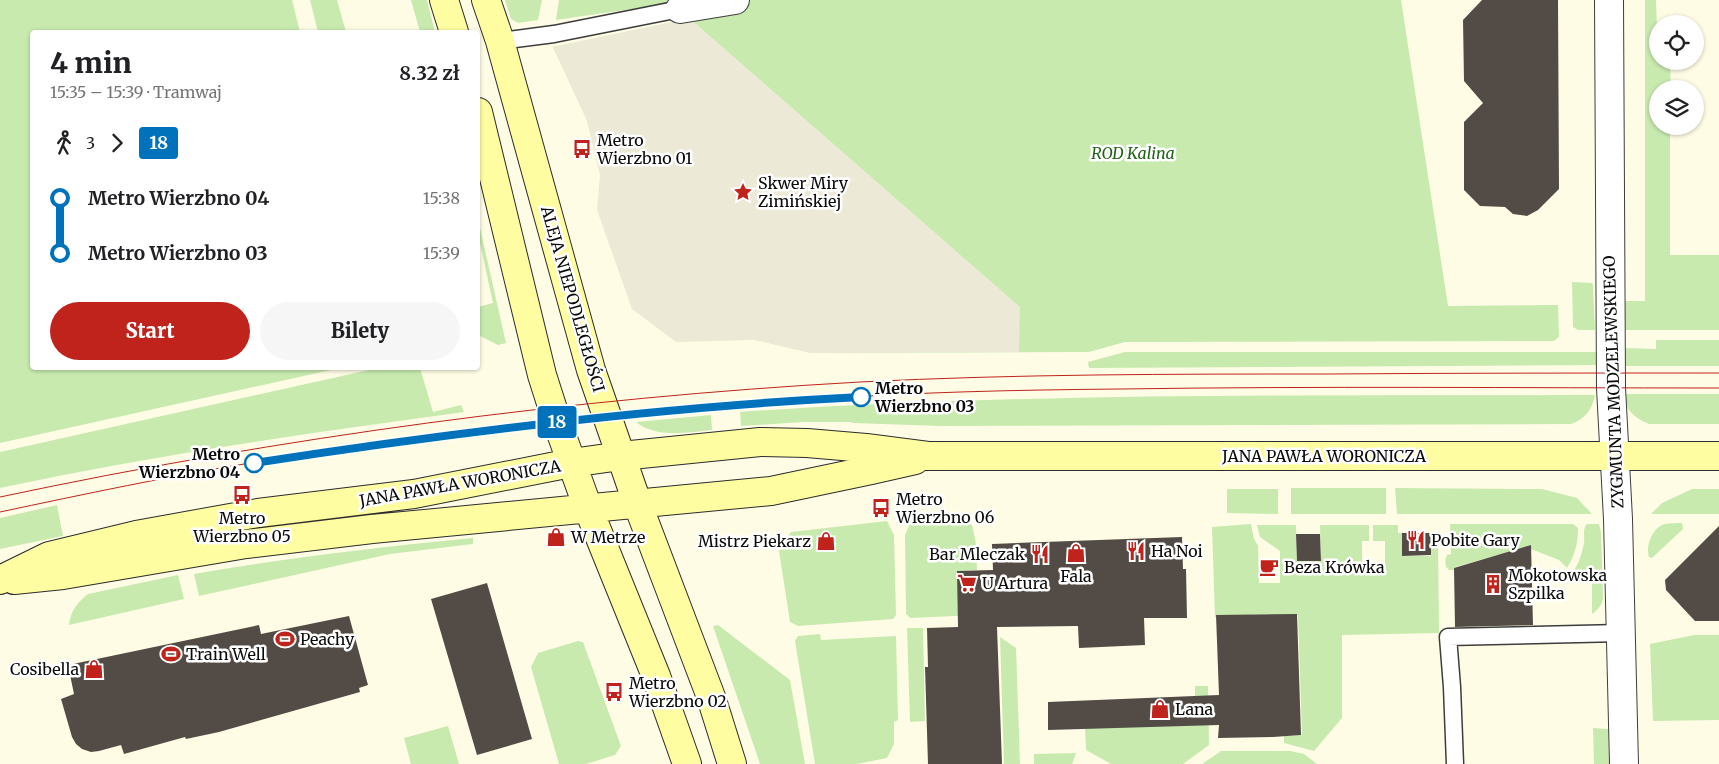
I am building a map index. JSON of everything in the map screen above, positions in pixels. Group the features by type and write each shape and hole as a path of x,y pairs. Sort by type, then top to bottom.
{"street":[{"path":"444,0 453,30"},
{"name":"ALEJA NIEPODLEGŁOŚCI","path":"486,0 500,42 591,370 638,505 711,696 732,764"},
{"path":"680,9 735,0"},
{"name":"ZYGMUNTA MODZELEWSKIEGO","path":"1609,0 1609,297 1613,456 1618,519 1624,764"},
{"path":"480,120 542,375 571,463 656,676 687,764"},
{"name":"JANA PAWŁA WORONICZA","path":"0,581 49,556 136,535 258,513 414,494 571,463 760,442 837,445 928,456 1719,456"},
{"name":"JANA PAWŁA WORONICZA","path":"0,581 62,575 246,544 372,529 772,491 928,456"}],"lane":[{"path":"500,42 554,34 680,9"},
{"path":"1455,764 1448,637 1621,633"}],"green space":[{"path":"0,0 292,0 300,30 30,30 30,370 331,370 0,443"},
{"path":"310,0 337,0 345,30 318,30"},
{"path":"411,0 427,0 434,30 419,30"},
{"path":"505,0 542,0 538,20 518,23 511,19"},
{"name":"ROD Kalina","path":"559,0 1401,0 1448,306 1558,305 1559,337 1554,341 1125,342 1089,352 810,353 600,174 587,120 553,47 678,21 673,3 556,20"},
{"path":"1645,0 1656,0 1656,15 1649,15 1649,70 1670,70 1671,80 1649,80 1649,135 1670,135 1670,255 1719,255 1719,330 1624,330 1622,301 1645,301"},
{"path":"480,228 506,343 498,345 480,336 480,306 493,303 480,243"},
{"path":"1572,282 1592,283 1593,285 1595,330 1578,330 1573,327"},
{"path":"1656,340 1719,340 1719,366 1624,366 1624,348 1656,349"},
{"path":"1125,352 1596,352 1596,365 1089,368 1088,362"},
{"path":"369,370 421,370 433,412 461,405 464,412 173,455 0,488 0,452"},
{"path":"1624,394 1719,394 1719,424 1649,424 1631,413 1626,405"},
{"path":"1595,395 1587,413 1571,424 941,426 804,422 741,426 740,412 953,401 1060,398"},
{"path":"711,415 712,430 693,432 663,433 653,431 636,422"},
{"path":"1291,488 1386,488 1386,514 1291,514"},
{"path":"1395,488 1542,489 1577,498 1592,514 1397,514"},
{"path":"1227,489 1278,489 1278,514 1227,513"},
{"path":"1692,489 1719,489 1719,514 1651,514 1662,503"},
{"path":"57,505 63,536 0,549 0,518"},
{"path":"962,520 972,525 976,544 977,570 957,571 978,615 910,618 906,614 905,535 911,521"},
{"path":"887,521 894,535 896,615 893,619 798,626 790,622 779,551 791,532"},
{"path":"1682,523 1683,529 1652,558 1649,557 1649,543 1657,529 1665,524"},
{"path":"1251,524 1254,539 1258,546 1259,583 1280,583 1280,551 1260,537 1257,525 1296,525 1297,561 1321,561 1320,525 1369,525 1369,541 1362,541 1362,566 1385,566 1385,541 1373,541 1373,525 1398,525 1398,533 1402,533 1402,556 1431,556 1431,533 1438,537 1439,633 1342,635 1342,718 1314,751 1284,743 1284,736 1302,735 1298,615 1263,614 1215,617 1212,527"},
{"path":"1450,524 1573,524 1578,528 1576,549 1567,568 1559,560 1531,549 1519,549 1449,570 1445,563 1447,555 1451,554"},
{"path":"1587,524 1599,524 1601,532 1603,598 1602,603 1592,614 1592,575 1569,577 1580,557"},
{"path":"473,538 473,544 390,554 199,596 194,574 333,553"},
{"path":"178,575 184,599 69,625 75,607 88,594"},
{"path":"718,625 790,680 805,764 760,764 713,626"},
{"path":"907,628 923,628 925,721 910,722"},
{"path":"820,634 821,640 896,636 898,720 894,722 894,744 887,758 857,764 815,764 795,641 798,636"},
{"path":"1694,635 1719,635 1719,720 1653,721 1650,644"},
{"path":"1000,637 1016,648 1020,764 1004,764"},
{"path":"578,641 583,642 621,746 615,755 586,764 559,764 531,667 538,653"},
{"path":"1195,686 1208,686 1209,745 1183,764 1111,764 1086,750 1085,729 1195,696"},
{"path":"448,726 459,764 411,764 404,738"},
{"path":"1593,728 1608,729 1609,764 1594,764"},
{"path":"1221,751 1290,751 1304,754 1317,764 1202,764"},
{"path":"1076,753 1072,764 1034,764 1034,754"}],"shaded area":[{"name":"Skwer Miry Zimińskiej","path":"687,16 1020,307 1019,352 810,353 754,340 676,342 632,309 597,210 600,174 587,120 553,47 678,21"}],"building":[{"path":"1482,0 1558,0 1559,189 1538,210 1527,216 1513,214 1505,207 1480,206 1464,190 1464,122 1483,103 1464,81 1463,20"},
{"path":"1719,526 1719,621 1695,621 1666,590 1665,580"},
{"name":"Pobite Gary","path":"1402,533 1431,533 1431,555 1402,556"},
{"path":"1296,534 1320,534 1321,561 1297,561"},
{"path":"1182,537 1183,569 1186,569 1187,618 1144,618 1145,645 1079,648 1078,626 997,627 1002,764 928,764 925,667 928,667 927,628 958,627 957,571 993,570 992,544"},
{"name":"Mokotowska Szpilka","path":"1531,545 1533,625 1455,627 1454,568"},
{"path":"487,583 532,739 477,755 431,599"},
{"path":"1297,614 1301,735 1218,738 1219,725 1048,730 1048,702 1219,695 1216,615"},
{"path":"349,616 368,685 359,688 360,692 219,732 186,739 185,737 124,754 121,745 91,752 82,749 72,737 61,699 74,694 68,665 259,625 261,634"}],"tram line":[{"path":"0,497 106,475 320,438 536,410 752,389 918,379 1036,376 1719,373"},
{"path":"0,512 192,473 393,442 600,417 847,397 1042,390 1719,388"},
{"name":"18","path":"254,463 418,439 557,422 661,411 810,399 861,397"}],"place":[{"name":"Metro Wierzbno 01","path":"582,149"},
{"name":"Skwer Miry Zimińskiej","path":"743,192"},
{"name":"Metro Wierzbno 03","path":"861,397"},
{"name":"Metro Wierzbno 04","path":"254,463"},
{"name":"Metro Wierzbno 05","path":"242,495"},
{"name":"Metro Wierzbno 06","path":"881,508"},
{"name":"W Metrze","path":"556,537"},
{"name":"Pobite Gary","path":"1416,540"},
{"name":"Mistrz Piekarz","path":"826,541"},
{"name":"Ha Noi","path":"1136,551"},
{"name":"Fala","path":"1076,553"},
{"name":"Bar Mleczak","path":"1040,554"},
{"name":"Beza Krówka","path":"1269,567"},
{"name":"U Artura","path":"967,583"},
{"name":"Mokotowska Szpilka","path":"1493,584"},
{"name":"Peachy","path":"285,639"},
{"name":"Train Well","path":"171,654"},
{"name":"Cosibella","path":"94,669"},
{"name":"Metro Wierzbno 02","path":"614,692"},
{"name":"Lana","path":"1160,709"}]}
